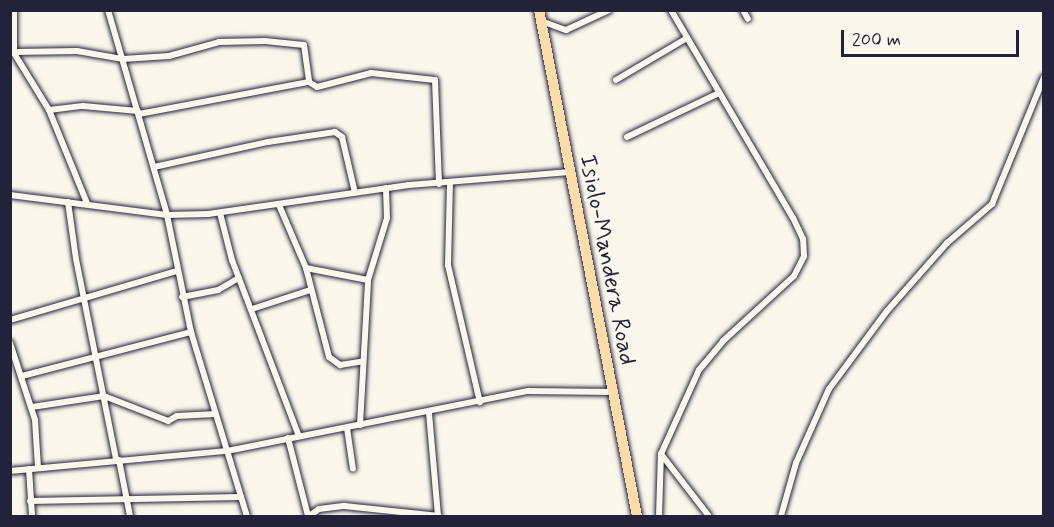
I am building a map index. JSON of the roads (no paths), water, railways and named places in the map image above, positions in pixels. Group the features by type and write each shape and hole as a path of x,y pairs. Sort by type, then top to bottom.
{"highway":[{"name":"Isiolo-Mandera Road","path":"540,15 556,111 637,516"}],"street":[{"path":"14,10 13,54 49,110 87,203"},
{"path":"108,10 167,215 176,271 190,333 247,516"},
{"path":"540,15 566,30 609,10"},
{"path":"659,516 662,453 699,370 723,341 794,276 804,256 803,239 793,218 671,10"},
{"path":"743,10 748,19"},
{"path":"616,80 687,38"},
{"path":"13,54 77,51 123,59 169,56 224,42 302,45 309,82"},
{"path":"49,110 83,106 138,112 309,82 317,87 361,74 384,72 435,80 439,184"},
{"path":"781,516 796,463 830,389 887,311 947,243 992,204 1044,77"},
{"path":"627,136 719,93"},
{"path":"154,167 268,142 335,132 342,137 354,193"},
{"path":"10,195 167,215 220,213 386,188 568,172"},
{"path":"450,183 448,265 480,402"},
{"path":"360,425 360,362 368,280 387,218 386,188"},
{"path":"68,202 83,296 130,516"},
{"path":"279,205 306,268 310,290 331,361 340,365 360,362"},
{"path":"220,213 239,278 299,436"},
{"path":"306,268 368,280"},
{"path":"10,320 83,296 176,271"},
{"path":"182,297 218,290 239,278"},
{"path":"252,309 310,290"},
{"path":"22,376 190,333"},
{"path":"10,343 32,406 38,468"},
{"path":"10,471 227,451 429,413 540,389 613,392"},
{"path":"32,406 104,396 168,421 177,416 215,414"},
{"path":"288,438 309,516 319,509 345,506 438,516 429,413"},
{"path":"347,428 353,469"},
{"path":"662,453 709,516"},
{"path":"28,470 32,516"},
{"path":"30,501 128,501 241,497"}]}
